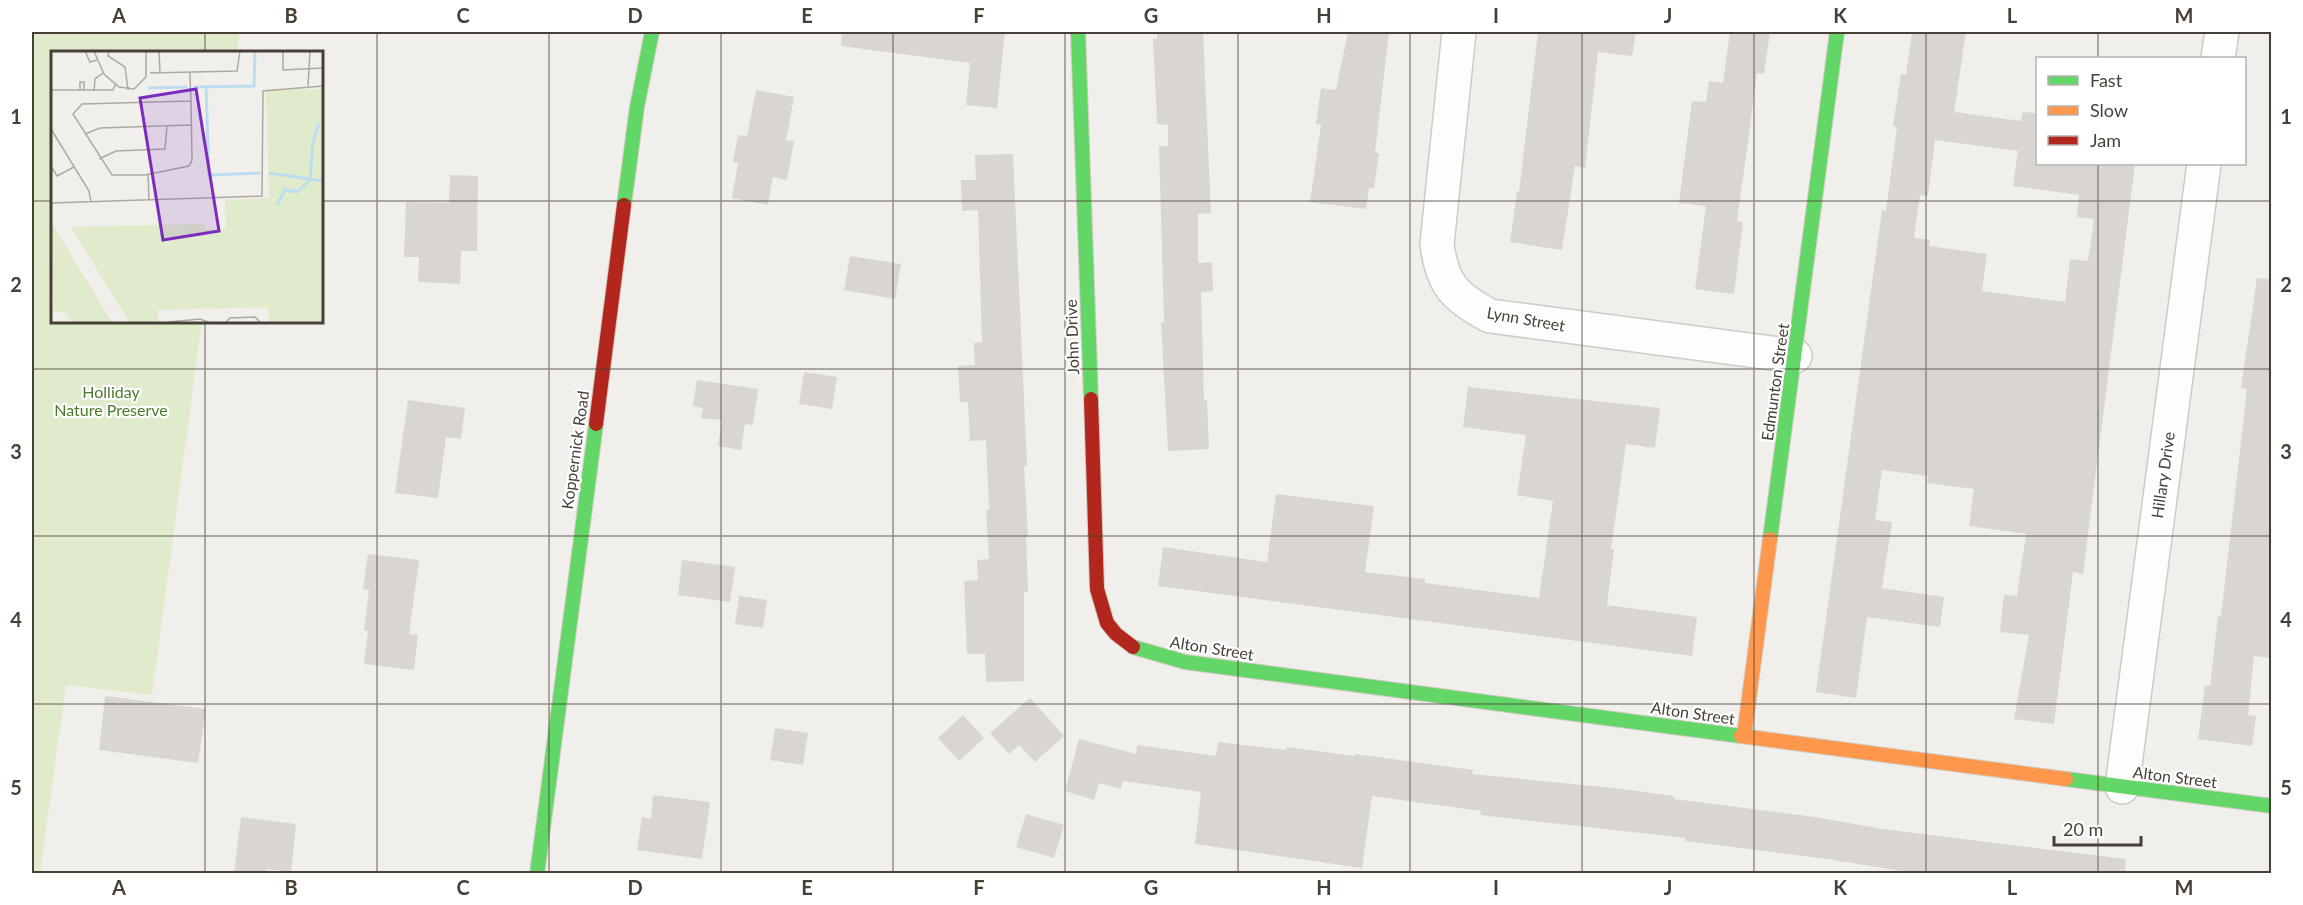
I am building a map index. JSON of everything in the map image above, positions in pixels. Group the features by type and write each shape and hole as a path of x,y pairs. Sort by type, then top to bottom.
{"street":[{"name":"Koppernick Road","path":"537,873 636,119 652,32"},
{"name":"John Drive","path":"1078,32 1097,589 1104,618 1117,636"},
{"name":"Lynn Street","path":"1459,32 1437,244 1440,267 1445,281 1457,296 1490,316 1795,356"},
{"name":"Edmunton Street","path":"1744,736 1837,32"},
{"path":"2218,57 2222,32"},
{"name":"Hillary Drive","path":"2122,787 2204,165"},
{"name":"Alton Street","path":"1117,636 1144,654 1185,662 2271,806"}],"green space":[{"name":"Holliday Nature Preserve","path":"32,32 240,32 237,51 51,51 51,322 202,322 152,695 66,685 40,874 32,873"}],"building":[{"path":"842,32 1005,32 997,108 966,105 970,63 841,46"},
{"path":"1157,32 1203,32 1211,213 1198,214 1198,263 1212,262 1213,291 1201,292 1204,400 1207,400 1209,449 1168,451 1161,322 1164,322 1159,146 1168,146 1168,125 1157,124 1153,39 1157,39"},
{"path":"1348,32 1389,32 1375,153 1379,153 1374,188 1369,188 1366,209 1310,202 1321,125 1316,124 1321,88 1336,90"},
{"path":"1538,32 1636,32 1632,56 1598,52 1585,168 1575,166 1562,250 1510,242 1517,192 1519,192"},
{"path":"1730,32 1770,32 1764,74 1757,73 1737,221 1743,222 1734,294 1695,289 1706,206 1679,203 1692,101 1706,102 1709,81 1723,83"},
{"path":"1912,32 1966,32 1954,112 2021,121 2023,112 2036,113 2036,165 2135,165 2083,574 2073,572 2054,724 2014,719 2029,635 2000,632 2004,595 2017,596 2026,534 1969,526 1974,489 1927,483 1928,476 1882,470 1875,520 1892,522 1882,588 1944,597 1940,627 1867,617 1856,698 1816,692 1882,210 1886,211 1897,127 1893,126 1901,74 1906,75","holes":["1935,140 2018,151 2013,186 2079,195 2077,217 2094,219 2088,261 2070,259 2065,302 1982,291 1987,254 1929,246 1930,240 1914,238 1920,195 1928,196"]},
{"path":"756,90 794,97 786,140 794,141 787,180 773,177 768,205 732,198 738,163 733,162 738,135 747,136"},
{"path":"1013,154 1027,466 1024,466 1028,592 1024,592 1024,681 986,682 985,654 967,654 964,581 978,580 977,560 989,559 986,510 989,510 986,440 970,441 968,402 960,402 958,366 975,365 974,343 982,342 978,210 962,211 961,180 976,180 975,155"},
{"path":"450,175 478,176 477,251 461,251 460,284 418,282 419,257 404,257 406,202 449,203"},
{"path":"850,256 901,264 895,299 844,290"},
{"path":"2257,278 2271,279 2271,658 2254,656 2248,715 2256,716 2252,746 2198,739 2205,686 2210,686 2218,616 2221,617 2247,389 2241,388"},
{"path":"804,372 837,377 832,409 799,404"},
{"path":"697,380 758,389 753,425 745,424 741,450 718,446 722,420 701,418 703,408 693,406"},
{"path":"1468,387 1660,408 1655,448 1626,444 1611,549 1614,549 1607,605 1697,617 1692,656 1158,586 1163,547 1267,562 1276,494 1374,506 1365,572 1425,579 1425,583 1539,598 1553,501 1517,495 1526,435 1463,427"},
{"path":"408,400 465,408 461,439 446,437 438,498 395,493"},
{"path":"368,554 419,560 409,634 418,635 414,670 364,664 368,631 364,631 369,590 363,589"},
{"path":"682,560 735,567 730,602 678,595"},
{"path":"739,596 767,600 763,628 735,624"},
{"path":"105,696 206,709 198,763 99,750"},
{"path":"1030,698 1064,736 1035,762 1019,745 1009,754 990,733"},
{"path":"963,715 984,738 959,761 938,738"},
{"path":"775,728 808,733 803,765 770,760"},
{"path":"1079,739 1136,754 1137,745 1216,756 1218,742 1286,750 1287,747 1355,756 1355,754 1473,770 1472,774 1623,789 1674,796 1674,799 1815,817 1883,829 2126,859 2125,873 1914,873 1827,859 1685,841 1686,838 1480,815 1481,811 1372,796 1362,868 1195,844 1201,792 1123,781 1121,789 1099,783 1094,800 1065,791"},
{"path":"653,795 710,802 702,859 637,850 642,817 651,819"},
{"path":"1026,814 1064,825 1054,858 1016,847"},
{"path":"241,817 296,824 291,872 267,869 267,873 234,873"}],"traffic: fast":[{"path":"624,205 637,107 652,32"},
{"path":"1078,32 1091,399"},
{"path":"1770,539 1837,32"},
{"path":"537,874 596,424"},
{"path":"1133,647 1185,662 1741,736"},
{"path":"2066,779 2272,806"}],"traffic: slow":[{"path":"1744,736 1770,539"},
{"path":"1741,736 2066,779"}],"traffic: jam":[{"path":"596,424 624,205"},
{"path":"1091,399 1097,589 1107,623 1116,634 1133,647"}]}
